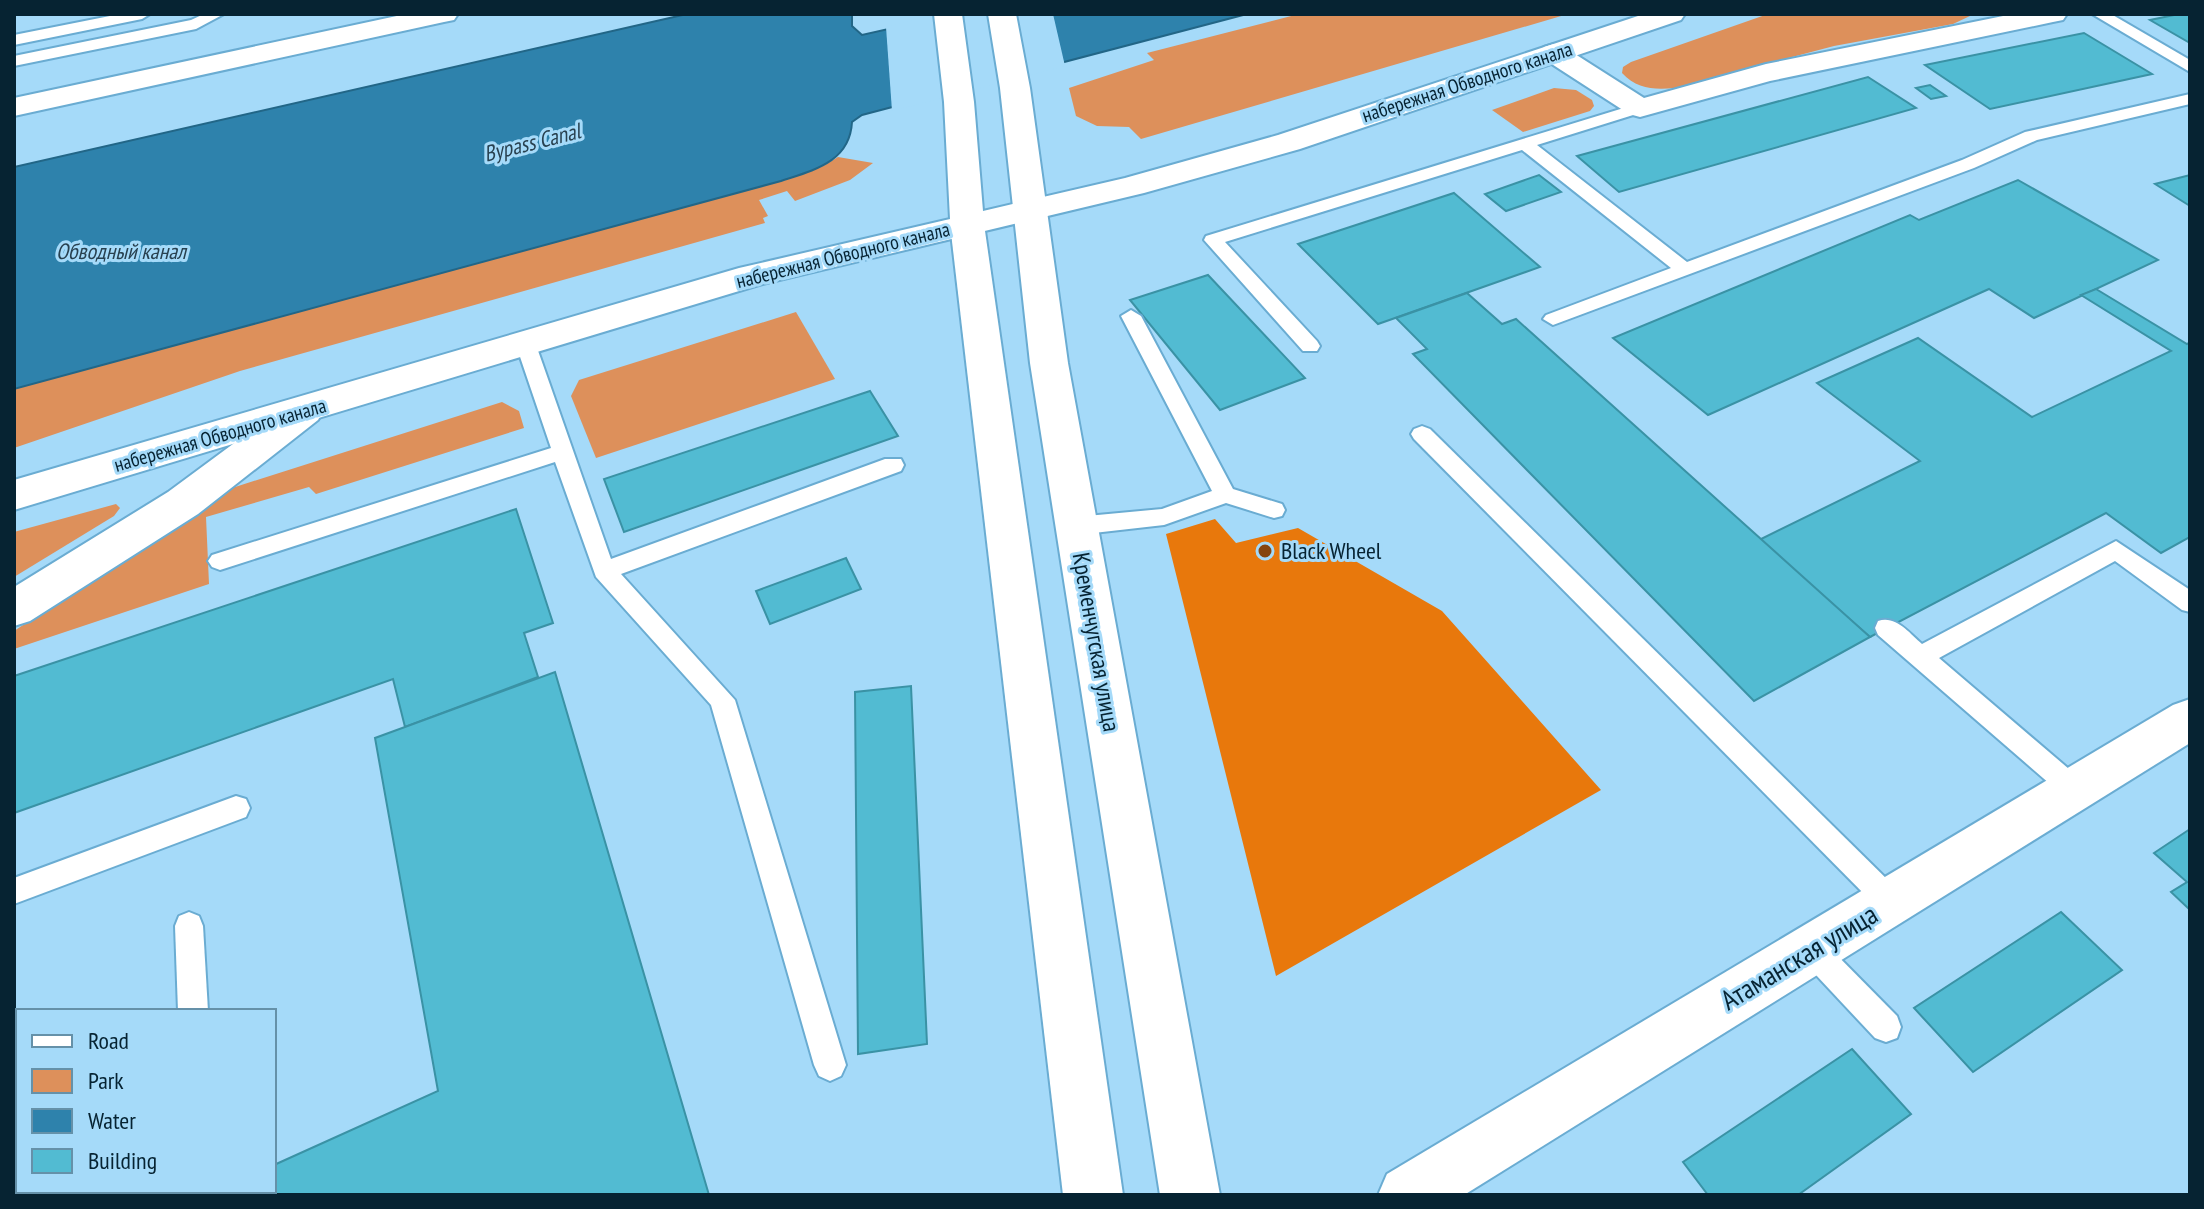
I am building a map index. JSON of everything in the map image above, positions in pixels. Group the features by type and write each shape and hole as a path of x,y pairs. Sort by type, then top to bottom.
{"street":[{"path":"14,107 444,14"},
{"path":"948,14 959,102 967,224 1093,1195"},
{"name":"Кременчугская улица","path":"1002,14 1015,88 1045,334 1190,1195"},
{"name":"набережная Обводного канала","path":"14,495 751,276 1030,211 1289,142 1671,14"},
{"path":"1554,53 1640,108 1766,73 2053,14"},
{"path":"14,609 183,503 304,411"},
{"name":"Атаманская улица","path":"1408,1195 2190,719"}],"lane":[{"path":"14,40 142,14"},
{"path":"14,61 196,24 216,14"},
{"path":"2100,14 2190,67"},
{"path":"1553,319 1968,164 2031,136 2190,99"},
{"path":"1310,346 1213,240 1640,108"},
{"path":"1525,144 1685,270"},
{"path":"1131,316 1225,495"},
{"path":"526,345 604,571 722,700 830,1065"},
{"path":"1422,434 1890,901"},
{"path":"220,561 562,452"},
{"path":"604,571 893,465"},
{"path":"1076,526 1164,517 1225,495 1274,510"},
{"path":"1920,657 2116,550 2190,603"},
{"path":"1887,628 2074,789"},
{"path":"14,891 236,808"},
{"path":"189,926 193,1009"},
{"path":"1811,949 1886,1027"}],"green space":[{"path":"1299,14 1568,14 1141,139 1129,127 1097,126 1076,116 1069,88 1154,60 1147,53"},
{"path":"1768,14 1970,16 1953,24 1834,46 1675,88 1646,87 1622,73 1623,67 1631,62"},
{"path":"1554,88 1576,90 1592,100 1594,106 1590,111 1523,132 1492,110"},
{"path":"838,157 873,163 850,180 795,201 787,191 759,200 768,216 763,218 765,223 240,371 14,448 14,389 781,181"},
{"path":"796,312 835,379 596,458 571,396 579,380"},
{"path":"502,402 519,411 524,428 316,494 309,487 206,517 209,584 14,649 14,631 232,488"},
{"path":"116,504 120,508 114,516 14,577 14,532"}],"shaded area":[{"path":"1215,519 1236,543 1298,528 1442,611 1601,790 1276,976 1166,534"}],"water":[{"name":"Обводный канал","path":"687,14 852,14 852,26 862,35 955,14 1247,14 862,115 852,122 845,147 837,155 817,168 781,181 14,389 14,167"}],"pier":[{"path":"938,14 1053,14 1065,66 892,111 886,27"}],"building":[{"path":"2190,14 2190,43 2150,20"},
{"path":"2084,33 2152,74 1990,109 1925,65"},
{"path":"1868,77 1916,108 1619,192 1577,156"},
{"path":"1930,85 1946,96 1931,99 1916,88"},
{"path":"1539,175 1561,192 1506,211 1485,194"},
{"path":"2190,175 2190,206 2155,184"},
{"path":"2018,180 2158,260 2034,318 1989,289 1708,415 1613,338 1910,215 1919,220"},
{"path":"1454,193 1540,267 1378,324 1298,244"},
{"path":"1208,275 1305,378 1220,410 1130,300"},
{"path":"2096,289 2187,344 2190,342 2190,537 2161,553 2106,513 1870,637 1759,540 1920,461 1817,383 1918,338 2032,417 2171,351 2081,295"},
{"path":"1467,293 1502,324 1516,319 1870,637 1754,701 1413,354 1427,349 1396,318"},
{"path":"870,391 898,436 624,532 604,479"},
{"path":"516,509 553,623 524,633 538,677 405,727 393,679 14,813 14,676"},
{"path":"846,558 861,589 770,624 756,591"},
{"path":"555,672 709,1195 209,1195 276,1193 276,1164 438,1091 375,738"},
{"path":"911,686 927,1044 858,1054 855,692"},
{"path":"2190,829 2190,910 2171,892 2187,882 2154,853"},
{"path":"2061,912 2122,970 1973,1072 1914,1008"},
{"path":"14,1042 16,1042 14,1139"},
{"path":"1852,1049 1911,1114 1798,1195 1708,1195 1683,1162"}],"place":[{"name":"Black Wheel","path":"1265,551"}],"water label":[{"name":"Bypass Canal","path":"532,142"}]}
